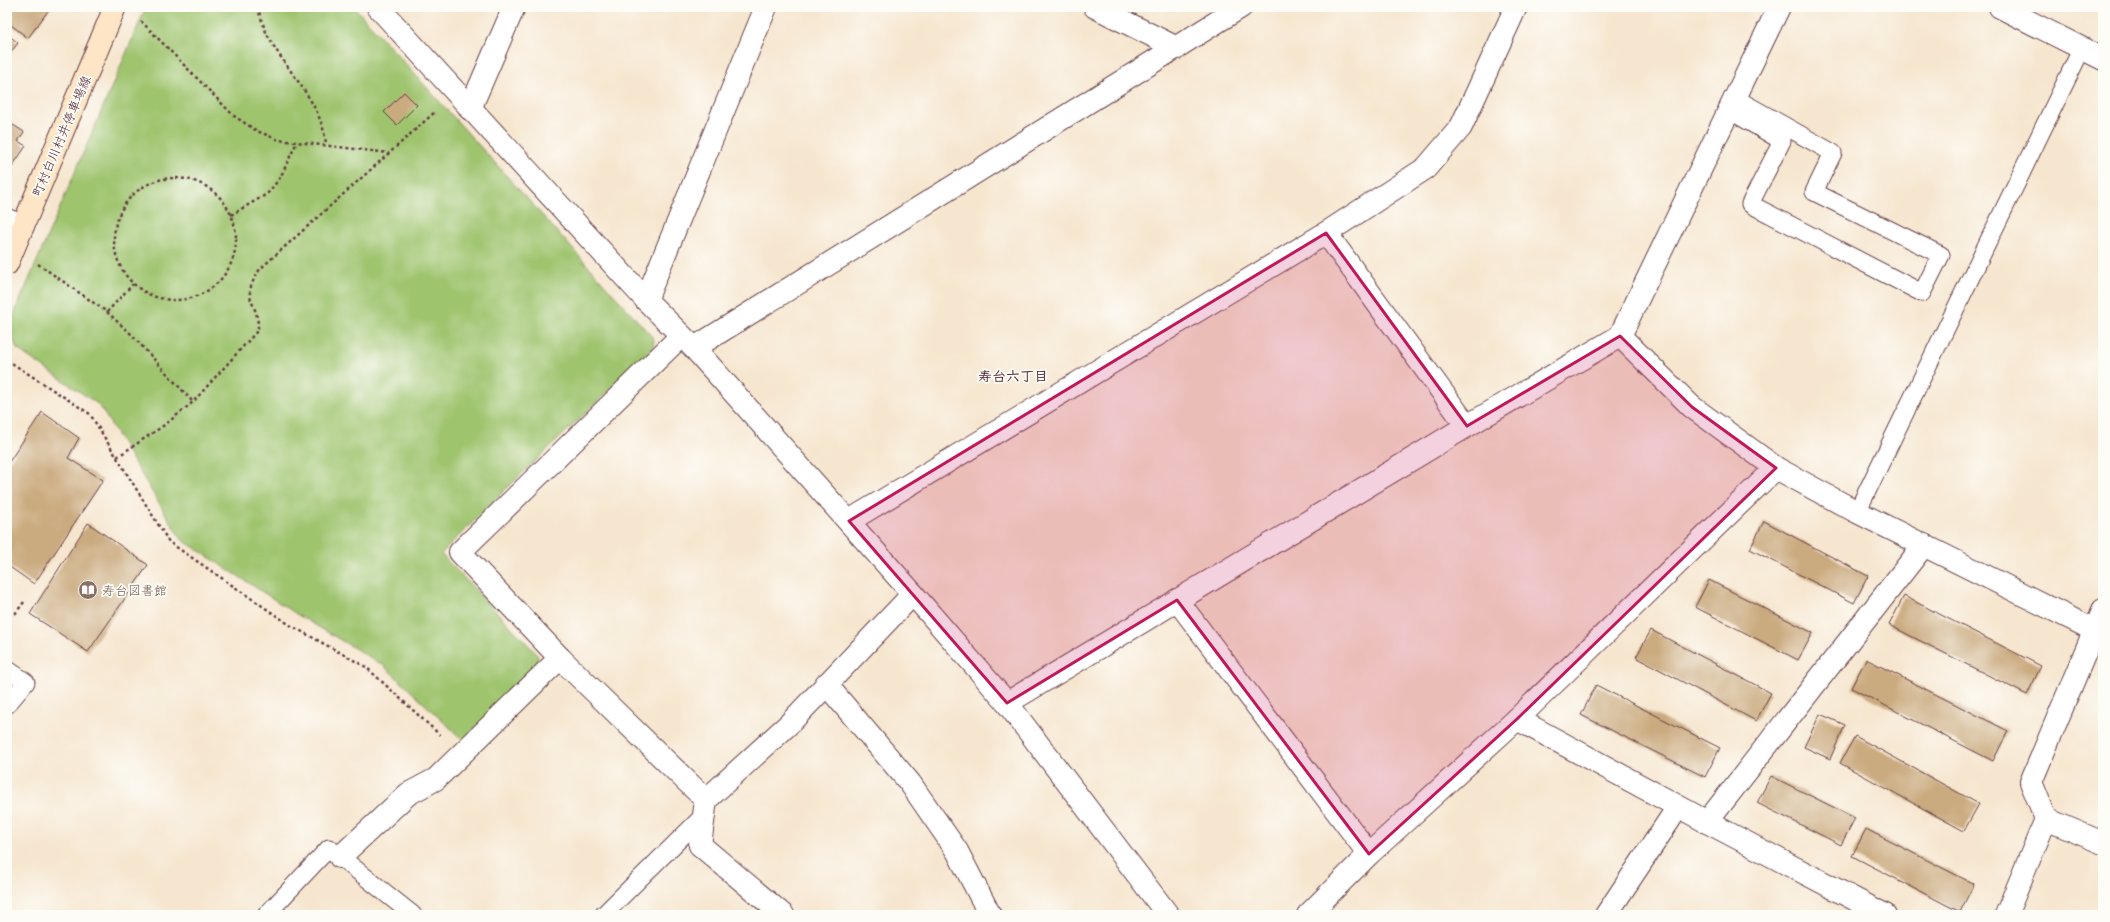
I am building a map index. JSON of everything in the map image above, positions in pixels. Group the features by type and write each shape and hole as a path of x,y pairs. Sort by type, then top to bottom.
{"main road":[{"name":"町村白川村井停車場線","path":"7,264 15,223 115,7"}],"street":[{"path":"378,7 646,300 687,342 913,594 1007,703 1168,915"},
{"path":"470,109 514,7"},
{"path":"646,300 766,7"},
{"path":"1095,7 1177,48"},
{"path":"705,808 460,552 687,342 1177,48 1241,7"},
{"path":"849,521 1326,234 1426,168 1461,128 1516,7"},
{"path":"1007,703 1467,426 1620,336 1779,7"},
{"path":"2000,7 2103,59"},
{"path":"1326,234 1467,426"},
{"path":"1620,336 1692,407 1776,468 1858,512 2094,630"},
{"path":"1308,915 1369,854 1517,719 1776,468"},
{"path":"1707,822 1924,545"},
{"path":"783,915 700,845 705,808 789,724 913,594"},
{"path":"1177,600 1369,854"},
{"path":"2006,915 2046,819 2031,782 2103,610"},
{"path":"340,857 408,794 436,779 560,658"},
{"path":"826,684 910,783 957,852 990,915"},
{"path":"1517,719 1872,912"},
{"path":"1606,915 1678,807"},
{"path":"2046,819 2103,843"}],"lane":[{"path":"1858,512 2082,48"},
{"path":"1732,104 1833,153 1814,192 1940,255 1922,293 1750,204 1782,141 1732,104"},
{"path":"7,669 26,682 7,704"},
{"path":"603,915 705,808"},
{"path":"266,915 328,848 413,915"}],"path":[{"path":"257,7 269,38 299,80 314,108 325,134 326,145"},
{"path":"140,19 234,116 257,131 279,140 389,153"},
{"path":"117,457 166,424 193,402 258,330 259,318 249,295 251,283 260,269 456,93"},
{"path":"231,215 267,194 280,178 297,142"},
{"path":"174,177 195,180 213,191 226,205 231,215 235,223 237,243 233,262 222,279 207,292 188,299 168,300 150,295 133,284 120,267 114,247 114,227 122,207 135,191 154,181 174,177"},
{"path":"31,259 107,312 130,334 193,402"},
{"path":"107,312 133,284"},
{"path":"7,360 90,414 169,542 290,625 366,667 461,754"},
{"path":"15,614 24,602"}],"highlighted area":[{"path":"1326,233 1467,426 1620,336 1692,407 1776,468 1517,719 1369,854 1177,600 1007,703 849,521"}],"green space":[{"path":"146,7 354,7 654,339 653,349 507,488 441,554 538,655 536,668 463,740 383,665 298,615 181,539 99,405 17,349 9,326"}],"building":[{"path":"7,7 51,7 28,38 7,22"},
{"path":"7,34 18,43 7,57"},
{"path":"404,92 417,105 397,125 384,112"},
{"path":"7,121 24,132 18,141 26,146 7,174"},
{"path":"42,412 79,438 68,458 103,480 34,584 7,565 7,465"},
{"path":"1764,521 1868,576 1854,603 1750,549"},
{"name":"寿台図書館","path":"88,523 148,565 88,652 30,614"},
{"path":"1709,580 1813,633 1798,660 1695,607"},
{"path":"1904,596 2041,666 2027,695 1889,625"},
{"path":"1651,630 1771,693 1756,721 1636,657"},
{"path":"1866,659 2008,731 1993,761 1851,688"},
{"path":"1596,685 1720,748 1705,777 1581,715"},
{"path":"1820,714 1845,725 1830,759 1804,747"},
{"path":"1855,736 1979,804 1964,831 1840,763"},
{"path":"1771,776 1855,818 1841,845 1757,803"},
{"path":"1866,829 1974,884 1960,912 1852,856"}],"place":[{"name":"寿台図書館","path":"88,590"}],"district":[{"name":"寿台六丁目","path":"1013,376"}]}
